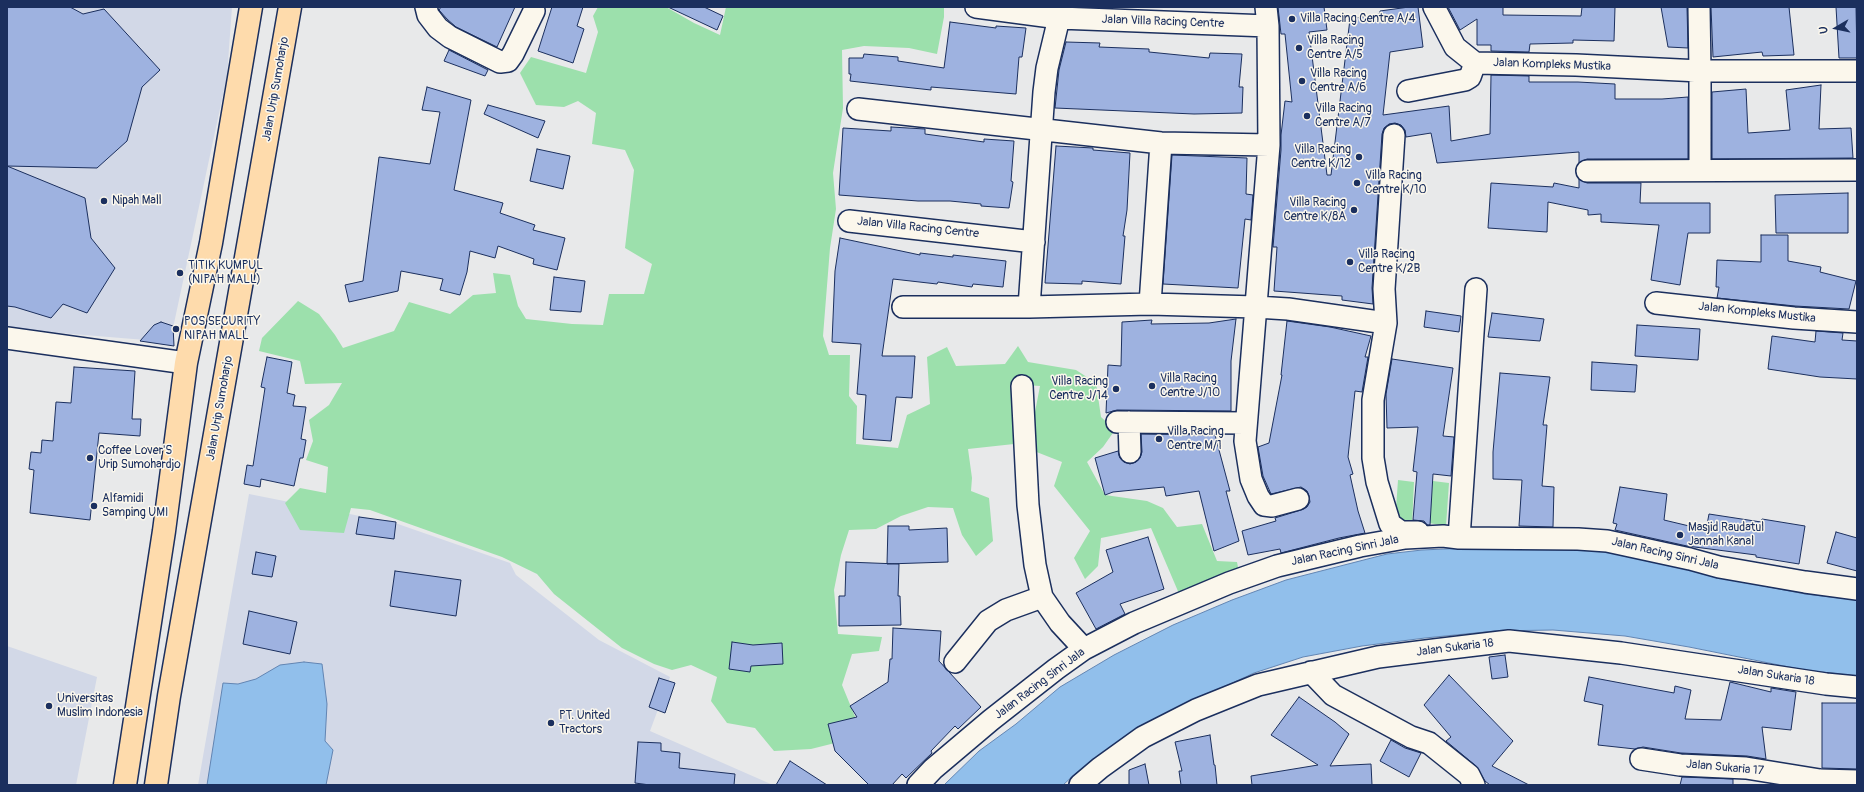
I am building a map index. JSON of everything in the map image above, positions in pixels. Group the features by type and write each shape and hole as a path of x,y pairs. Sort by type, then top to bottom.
{"highway":[{"path":"125,785 164,531 186,363 211,243 251,7"},
{"name":"Jalan Urip Sumoharjo","path":"156,785 169,696 290,7"},
{"path":"164,531 198,536"}],"street":[{"path":"426,7 428,14 438,28 450,37 500,62 508,61 513,54 534,11"},
{"name":"Jalan Villa Racing Centre","path":"976,7 1059,18 1267,16 1269,145 1245,441 1251,479 1258,496 1264,505 1272,506 1298,499"},
{"path":"1408,91 1465,80 1470,77 1475,63 1455,47 1434,7"},
{"path":"1699,7 1700,169"},
{"path":"1029,307 1041,130 1047,68 1059,18"},
{"name":"Jalan Kompleks Mustika","path":"1475,63 1576,65 1700,71 1857,71"},
{"path":"858,109 1161,143 1269,145"},
{"path":"1394,135 1384,290 1386,323 1374,400 1373,458 1377,482 1390,524 1401,532 1438,532"},
{"path":"1150,304 1161,143"},
{"path":"1587,171 1700,169 1857,170"},
{"name":"Jalan Villa Racing Centre","path":"849,221 1034,242"},
{"path":"1459,538 1476,289"},
{"name":"Jalan Kompleks Mustika","path":"1656,303 1794,318 1857,322"},
{"path":"903,307 1029,307 1150,304 1256,307 1288,309 1386,323"},
{"path":"7,338 186,363"},
{"path":"1022,386 1028,505 1035,565 1042,597 1060,623 1084,650"},
{"path":"1130,452 1123,422 1246,423"},
{"name":"Jalan Racing Sinri Jala","path":"918,785 933,769 992,720 1056,669 1084,650 1134,623 1173,606 1277,566 1360,546 1405,538 1443,536 1459,538 1578,539 1607,541 1690,558 1720,566 1805,582 1857,589"},
{"path":"955,662 988,621 1006,610 1042,597"},
{"name":"Jalan Sukaria 18","path":"1080,785 1100,768 1143,737 1196,710 1258,685 1378,657 1508,641 1621,653 1812,682 1857,687"},
{"path":"1311,672 1333,694 1412,737 1428,744 1469,775 1474,785"},
{"name":"Jalan Sukaria 17","path":"1641,759 1680,765 1746,768 1820,780 1857,781"}],"shaded area":[{"name":"Nipah Mall","path":"7,7 232,7 227,76 170,342 23,330 7,327"},
{"path":"249,494 395,523 510,563 516,575 599,640 670,677 650,731 773,785 198,785"},
{"name":"Universitas Muslim Indonesia","path":"7,646 97,677 76,785 7,785"}],"green space":[{"path":"598,7 666,7 694,23 720,35 726,7 944,7 944,17 937,54 909,48 864,46 842,50 843,108 833,173 836,209 830,248 823,336 829,355 850,355 849,396 857,406 856,444 898,448 907,415 930,404 927,357 947,347 956,366 1005,364 1018,346 1028,362 1076,370 1096,383 1101,417 1115,430 1103,447 1087,462 1105,495 1147,501 1163,508 1177,527 1202,524 1217,561 1237,562 1240,578 1183,603 1151,528 1101,538 1098,566 1085,579 1074,558 1090,531 1054,486 1062,462 1034,451 1035,412 1040,386 1011,384 1014,444 968,449 972,478 971,491 989,498 993,541 976,556 962,535 953,508 928,507 901,516 876,529 849,530 841,555 834,590 838,634 882,637 879,651 852,654 842,685 863,736 811,749 774,751 755,728 727,723 711,701 717,677 691,665 672,670 654,664 622,648 554,594 537,574 502,557 370,510 351,508 344,533 300,530 285,503 300,488 326,493 328,467 306,460 313,441 309,420 329,405 342,383 305,384 300,361 259,351 262,338 298,301 319,314 343,348 394,331 409,302 450,314 473,295 496,293 493,273 510,275 518,306 526,319 572,324 603,325 609,294 644,294 652,264 625,248 634,170 625,150 592,144 596,113 578,101 564,107 536,105 520,73 531,57 586,73 598,32 593,16"},
{"path":"1398,480 1414,482 1412,525 1395,523"},
{"path":"1433,481 1449,483 1446,526 1429,523"}],"water":[{"path":"1556,544 1617,551 1728,579 1805,594 1857,600 1857,676 1804,670 1625,636 1553,630 1495,631 1425,638 1362,646 1303,657 1254,673 1157,718 1115,745 1075,774 1063,785 944,785 979,751 1016,724 1060,687 1114,655 1173,625 1232,600 1286,580 1387,554 1422,550"},
{"path":"304,662 322,664 327,704 325,741 333,750 326,785 207,785 223,683 238,684 256,679 280,665"}],"building":[{"name":"Nipah Mall","path":"7,7 70,7 83,14 104,9 160,70 142,87 127,141 97,168 7,166"},
{"path":"441,7 515,7 497,47 456,27 439,10"},
{"path":"552,7 583,7 577,26 584,29 573,63 538,51"},
{"path":"668,7 704,7 723,16 717,30"},
{"path":"1278,7 1324,7 1327,30 1309,32 1327,175 1331,175 1350,19 1380,14 1380,11 1409,7 1418,7 1423,47 1390,52 1383,115 1449,106 1451,141 1490,134 1491,75 1529,76 1529,82 1615,84 1615,99 1662,99 1688,97 1688,159 1587,159 1579,163 1579,152 1437,163 1431,133 1406,137 1405,130 1401,125 1395,123 1389,124 1384,128 1382,134 1372,288 1373,304 1342,300 1342,296 1274,291 1277,247 1273,247 1281,135 1285,101 1292,102 1285,34 1281,34"},
{"path":"1448,7 1503,7 1503,15 1581,16 1582,7 1615,7 1614,41 1573,40 1573,43 1530,44 1529,52 1491,51 1491,45 1477,45 1477,19 1460,30"},
{"path":"1661,7 1687,7 1688,48 1668,47"},
{"path":"1711,7 1789,7 1794,55 1763,56 1762,52 1713,57"},
{"path":"1836,7 1856,7 1857,58 1839,58"},
{"path":"950,22 996,28 996,26 1026,28 1022,57 1019,57 1016,94 931,87 931,90 850,81 851,74 849,74 849,58 863,58 864,54 898,57 898,61 944,68"},
{"path":"1066,42 1100,43 1099,47 1149,49 1149,52 1209,58 1210,53 1242,54 1239,87 1243,87 1242,113 1194,114 1055,108 1059,70"},
{"path":"449,50 488,70 485,76 444,61"},
{"path":"1821,85 1819,129 1851,128 1853,158 1712,159 1712,92 1746,89 1748,133 1790,130 1786,90"},
{"path":"427,87 471,100 454,190 503,203 500,213 535,225 533,230 565,238 557,270 533,264 534,259 498,246 495,258 470,251 467,272 460,295 440,290 443,279 401,271 398,291 349,302 345,285 363,281 379,157 430,164 440,112 422,110"},
{"path":"488,105 545,121 538,138 484,114"},
{"path":"891,127 925,129 925,134 984,142 984,139 1014,141 1011,181 1013,182 1009,208 981,206 981,204 950,201 918,201 839,195 843,128 891,131"},
{"path":"1056,146 1093,148 1093,150 1130,153 1127,210 1123,236 1125,236 1121,284 1082,281 1082,284 1045,283"},
{"path":"537,149 570,156 563,189 530,181"},
{"path":"1172,155 1247,158 1246,194 1253,195 1251,220 1245,219 1238,288 1163,284"},
{"name":"Nipah Mall","path":"7,166 85,198 91,238 115,268 87,313 63,304 51,318 7,306"},
{"path":"1579,179 1587,183 1641,183 1640,203 1710,203 1710,233 1688,233 1680,285 1651,280 1659,225 1601,222 1601,214 1588,215 1588,210 1548,202 1547,232 1488,228 1491,183 1553,187 1554,183 1579,188"},
{"path":"1848,193 1848,233 1776,233 1775,195"},
{"path":"1761,235 1788,235 1788,261 1821,267 1820,272 1856,281 1849,309 1795,306 1717,298 1719,287 1716,287 1717,260 1761,262"},
{"path":"840,238 920,255 920,253 953,257 953,255 1006,261 1003,287 973,284 972,287 938,282 937,284 893,279 882,356 915,356 912,398 896,397 891,441 863,439 866,395 857,394 861,344 832,342 835,271"},
{"path":"554,277 585,281 581,312 550,310"},
{"path":"1426,311 1461,316 1459,332 1424,327"},
{"path":"1492,313 1544,319 1540,341 1488,337"},
{"path":"1236,319 1231,361 1231,411 1117,410 1106,413 1108,365 1121,366 1122,322 1152,320 1151,324 1209,323"},
{"path":"1287,321 1330,327 1371,336 1365,357 1368,357 1362,392 1355,391 1348,457 1353,474 1350,475 1358,511 1365,533 1281,553 1280,549 1248,555 1242,531 1276,521 1275,518 1301,510 1307,507 1310,502 1307,491 1301,487 1271,494 1263,476 1258,447 1269,443 1282,375"},
{"path":"161,322 173,326 174,346 140,341 154,325"},
{"path":"1637,325 1700,329 1698,360 1635,356"},
{"path":"1816,331 1843,333 1842,340 1857,341 1857,379 1820,377 1768,369 1772,336 1815,342"},
{"path":"267,357 292,362 287,393 295,395 293,406 306,407 301,439 306,440 303,458 300,458 294,486 261,479 260,487 244,484 247,465 253,466 265,388 261,387"},
{"path":"1392,359 1453,368 1443,436 1454,437 1451,476 1433,474 1430,525 1427,525 1424,521 1413,520 1417,472 1413,471 1418,427 1387,428 1386,394"},
{"path":"1592,362 1637,365 1635,392 1591,390"},
{"path":"74,367 135,371 132,419 141,419 140,436 99,433 90,520 30,513 34,470 29,469 31,452 41,453 42,440 53,441 56,402 71,403"},
{"path":"1500,373 1550,377 1543,425 1547,425 1542,486 1554,487 1553,527 1519,526 1522,480 1493,479 1493,452"},
{"path":"1141,434 1215,435 1230,491 1226,491 1239,541 1214,551 1199,491 1166,496 1164,487 1113,492 1105,495 1095,458 1118,451 1120,458 1124,462 1130,464 1136,462 1140,458 1142,452"},
{"path":"1620,487 1667,494 1664,520 1706,530 1709,514 1761,522 1762,519 1805,526 1799,564 1756,557 1756,555 1687,546 1615,530 1617,524 1613,523"},
{"path":"359,517 396,522 394,539 356,534"},
{"path":"888,526 909,526 909,530 947,528 948,562 887,564"},
{"path":"1836,532 1857,538 1857,571 1827,563"},
{"path":"1148,537 1164,589 1120,604 1125,614 1096,629 1076,593 1113,572 1106,550"},
{"path":"256,552 276,556 272,577 252,574"},
{"path":"846,562 899,564 898,596 900,596 901,625 839,626 839,596 845,596"},
{"path":"395,571 461,580 456,616 390,606"},
{"path":"249,611 297,622 290,654 243,644"},
{"path":"893,628 941,631 939,661 981,707 958,729 955,726 931,751 932,753 906,778 902,774 892,785 869,785 835,751 828,724 857,717 850,706 888,682 890,659 892,659"},
{"path":"732,642 753,645 782,643 783,664 751,666 750,672 729,669"},
{"path":"1505,655 1508,677 1492,679 1489,657"},
{"path":"1449,675 1513,741 1492,766 1529,785 1490,785 1485,781 1476,766 1446,741 1451,737 1424,705"},
{"path":"1589,677 1674,693 1675,686 1691,690 1685,719 1721,720 1730,682 1771,692 1771,688 1796,692 1791,730 1762,727 1766,759 1747,756 1681,753 1643,747 1635,749 1598,745 1603,705 1584,701"},
{"path":"659,678 675,683 665,713 649,707"},
{"path":"1299,697 1335,722 1349,734 1330,766 1371,764 1372,785 1252,785 1251,776 1318,765 1271,735"},
{"path":"1822,703 1857,703 1857,769 1822,768"},
{"path":"1210,735 1217,785 1181,785 1179,771 1182,771 1175,742"},
{"path":"1391,740 1405,748 1421,753 1409,777 1380,761"},
{"path":"638,742 661,743 661,751 680,753 679,768 735,774 734,785 650,785 635,783"},
{"path":"790,761 827,785 776,785"},
{"path":"1145,764 1149,785 1129,785 1129,770"},
{"path":"1682,777 1733,779 1733,785 1680,785"}],"place":[{"name":"Villa Racing Centre A/4","path":"1292,19"},
{"name":"Villa Racing Centre A/5","path":"1299,48"},
{"name":"Villa Racing Centre A/6","path":"1302,81"},
{"name":"Villa Racing Centre A/7","path":"1307,116"},
{"name":"Villa Racing Centre K/12","path":"1359,157"},
{"name":"Villa Racing Centre K/10","path":"1357,183"},
{"name":"Nipah Mall","path":"104,201"},
{"name":"Villa Racing Centre K/8A","path":"1354,210"},
{"name":"Villa Racing Centre K/2B","path":"1350,262"},
{"name":"TITIK KUMPUL (NIPAH MALL)","path":"180,273"},
{"name":"POS SECURITY NIPAH MALL","path":"176,329"},
{"name":"Villa Racing Centre J/10","path":"1152,386"},
{"name":"Villa Racing Centre J/14","path":"1116,389"},
{"name":"Villa Racing Centre M/1","path":"1159,439"},
{"name":"Coffee Lover'S Urip Sumohardjo","path":"90,458"},
{"name":"Alfamidi Samping UMI","path":"94,506"},
{"name":"Masjid Raudatul Jannah Kanal","path":"1680,535"},
{"name":"Universitas Muslim Indonesia","path":"49,706"},
{"name":"PT. United Tractors","path":"551,723"}]}
